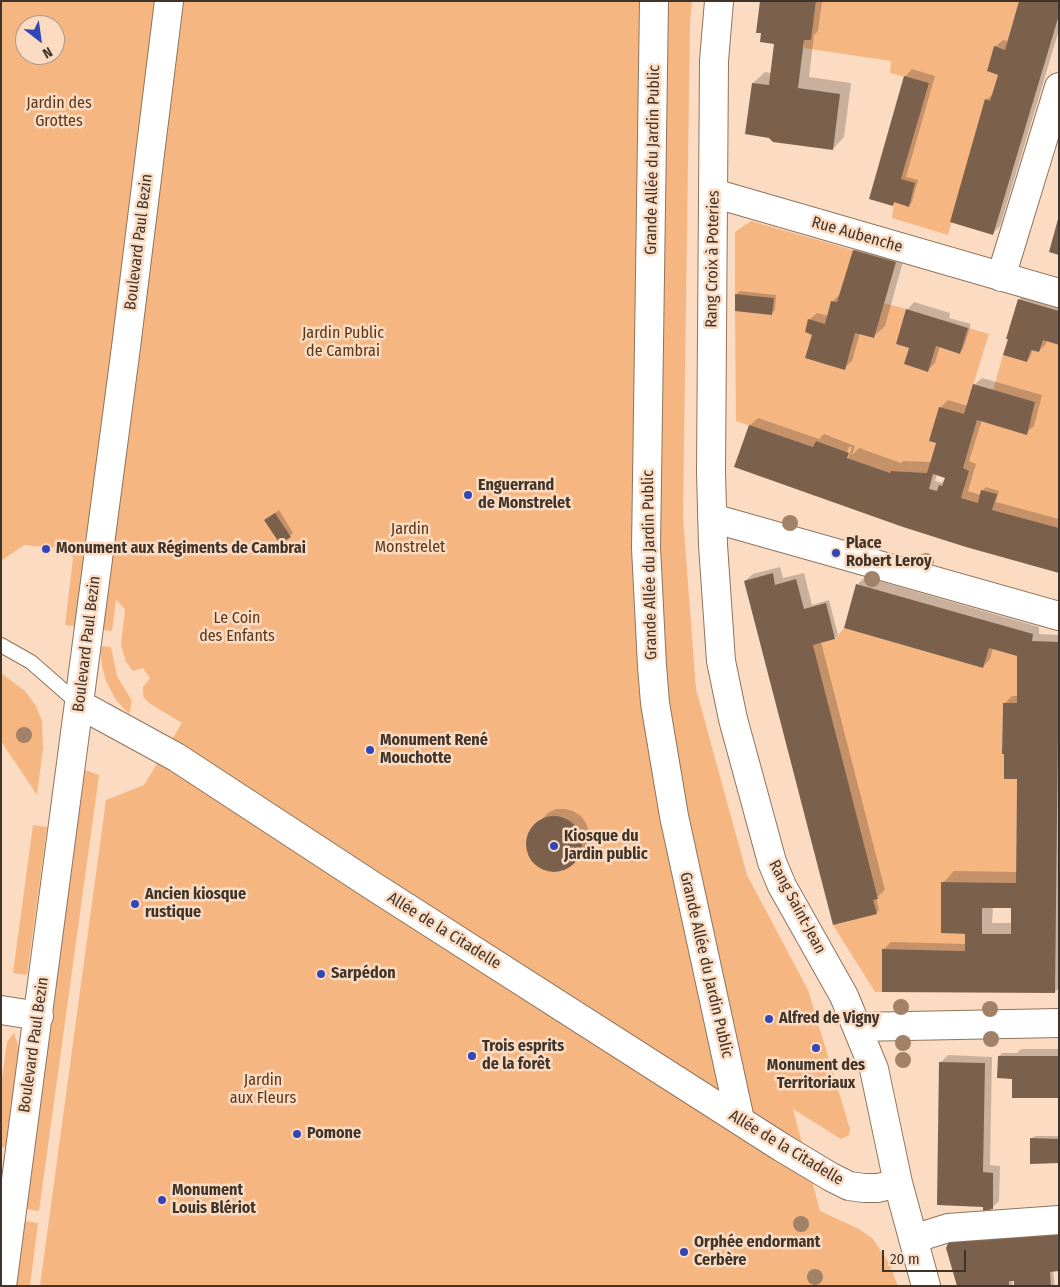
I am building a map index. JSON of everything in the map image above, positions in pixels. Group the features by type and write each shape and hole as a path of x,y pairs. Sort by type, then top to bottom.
{"street":[{"name":"Boulevard Paul Bezin","path":"2,1286 39,1016 169,1"},
{"name":"Grande Allée du Jardin Public","path":"654,1 646,548 652,658 656,703 674,816 740,1120"},
{"name":"Rang Croix à Poteries","path":"712,518 710,472 714,61 719,1"},
{"path":"1001,277 1059,86"},
{"name":"Rue Aubenche","path":"714,193 1059,293"},
{"path":"712,518 1059,616"},
{"name":"Rang Saint-Jean","path":"712,518 721,661 730,707 762,829 778,879 836,980 858,1027 876,1076 898,1183 926,1286"},
{"name":"Allée de la Citadelle","path":"79,704 176,757 372,886 823,1172 849,1186 871,1188 898,1183"},
{"path":"1,1010 39,1016"},
{"path":"858,1027 1059,1023"},
{"path":"913,1239 948,1228 1059,1220"}],"lane":[{"name":"Allée de la Citadelle","path":"1,645 31,662 79,704"}],"green space":[{"name":"Jardin Public de Cambrai","path":"1,1 692,1 690,22 683,518 696,689 747,875 808,990 850,1129 849,1135 841,1139 793,1109 820,1211 859,1229 873,1239 889,1263 898,1286 40,1286 106,800 144,785 182,723 144,698 143,687 150,678 143,668 133,671 126,662 121,645 125,609 116,600 112,631 65,625 73,558 65,549 24,545 1,561"},
{"path":"816,1 1019,1 1005,50 994,47 987,71 998,75 990,101 985,100 948,235 892,218 894,202 909,206 915,184 901,179 929,83 890,73 891,61 804,48 804,40 811,40"},
{"path":"751,221 853,250 837,302 831,301 825,324 808,320 805,332 812,335 845,369 855,333 874,338 884,303 906,309 896,344 909,348 904,364 928,372 936,346 960,354 968,328 989,334 964,414 930,441 936,443 927,473 891,471 890,473 847,458 848,453 816,441 813,447 736,421 735,311 773,298 735,294 735,232"},
{"path":"1043,340 1059,345 1059,528 992,510 996,494 982,490 978,503 961,498 969,471 963,468 977,420 1027,434 1035,402 993,390 1003,355 1027,362 1031,350 1039,352"},
{"path":"844,628 983,668 989,648 1017,656 1017,703 1003,703 1002,753 1017,779 1016,883 941,882 941,933 965,934 965,951 882,949 882,992 875,992 833,925 876,914 873,900 878,899 813,645 835,639"},
{"path":"100,646 111,647 117,676 132,701 129,714 116,700 106,681"},
{"path":"1,673 25,691 36,706 42,721 43,748 37,795 1,741"},
{"path":"85,770 99,775 39,1211 26,1209"},
{"path":"33,825 47,827 27,975 13,973"},
{"path":"14,1033 20,1051 8,1148 1,1147 1,1086 7,1042"},
{"path":"24,1221 38,1223 30,1286 16,1286"}],"building":[{"path":"760,1 816,1 811,40 804,40 798,88 840,94 833,150 773,142 769,138 745,134 752,83 769,85 774,44 760,42 761,33 756,33"},
{"path":"1019,1 1059,1 1059,15 993,235 950,222 985,99 990,101 998,75 987,71 994,46 1005,50"},
{"path":"904,76 929,83 901,179 915,183 909,207 894,202 893,206 869,199"},
{"path":"1059,219 1059,255 1049,252"},
{"path":"853,250 896,262 874,338 855,333 845,370 805,358 812,335 805,332 808,319 825,324 831,301 837,302"},
{"path":"735,294 774,298 772,315 735,311"},
{"path":"1018,299 1059,311 1059,345 1043,340 1039,352 1031,350 1027,362 1003,355"},
{"path":"906,309 968,328 960,354 936,346 928,372 904,364 909,348 896,344"},
{"path":"973,384 1035,402 1027,435 977,420 963,468 969,471 961,498 978,503 981,490 997,494 992,510 1059,528 1059,573 903,527 734,467 749,425 813,447 816,441 849,453 847,458 890,473 891,471 927,473 936,443 929,441 939,407 964,414","holes":["933,474 945,478 942,486 939,485 937,491 929,489"]},
{"path":"275,513 291,537 280,544 264,520"},
{"path":"773,573 775,585 796,579 804,609 826,603 835,639 813,645 878,899 873,900 877,914 833,925 744,581"},
{"path":"856,584 1033,634 1032,641 1059,642 1055,993 882,992 882,949 965,951 965,934 941,933 941,882 1016,883 1017,779 1004,779 1004,754 1002,754 1003,703 1017,703 1017,656 989,648 983,668 844,628","holes":["982,908 1011,908 1011,934 982,934"]},
{"name":"Kiosque du Jardin public","path":"554,816 565,818 574,824 580,833 582,844 580,855 574,864 565,870 554,872 543,870 534,864 528,855 526,844 528,833 534,824 543,818"},
{"path":"998,1056 1059,1056 1059,1098 1012,1098 1012,1079 997,1078"},
{"path":"939,1062 985,1063 983,1172 993,1173 993,1209 983,1211 983,1207 937,1205"},
{"path":"1030,1138 1059,1139 1059,1163 1030,1164"},
{"path":"1059,1233 1059,1271 1050,1272 1051,1286 1014,1286 1014,1281 1009,1281 1009,1286 957,1286 946,1248 949,1241"}],"place":[{"name":"Enguerrand de Monstrelet","path":"468,495"},
{"name":"Monument aux Régiments de Cambrai","path":"46,549"},
{"name":"Place Robert Leroy","path":"836,553"},
{"name":"Monument René Mouchotte","path":"370,750"},
{"name":"Kiosque du Jardin public","path":"554,846"},
{"name":"Ancien kiosque rustique","path":"135,904"},
{"name":"Sarpédon","path":"321,974"},
{"name":"Alfred de Vigny","path":"769,1019"},
{"name":"Monument des Territoriaux","path":"816,1048"},
{"name":"Trois esprits de la forêt","path":"472,1056"},
{"name":"Pomone","path":"297,1134"},
{"name":"Monument Louis Blériot","path":"162,1200"},
{"name":"Orphée endormant Cerbère","path":"684,1252"}],"park label":[{"name":"Jardin des Grottes","path":"59,113"},
{"name":"Jardin Monstrelet","path":"410,539"},
{"name":"Le Coin des Enfants","path":"237,628"},
{"name":"Jardin aux Fleurs","path":"263,1090"}]}
